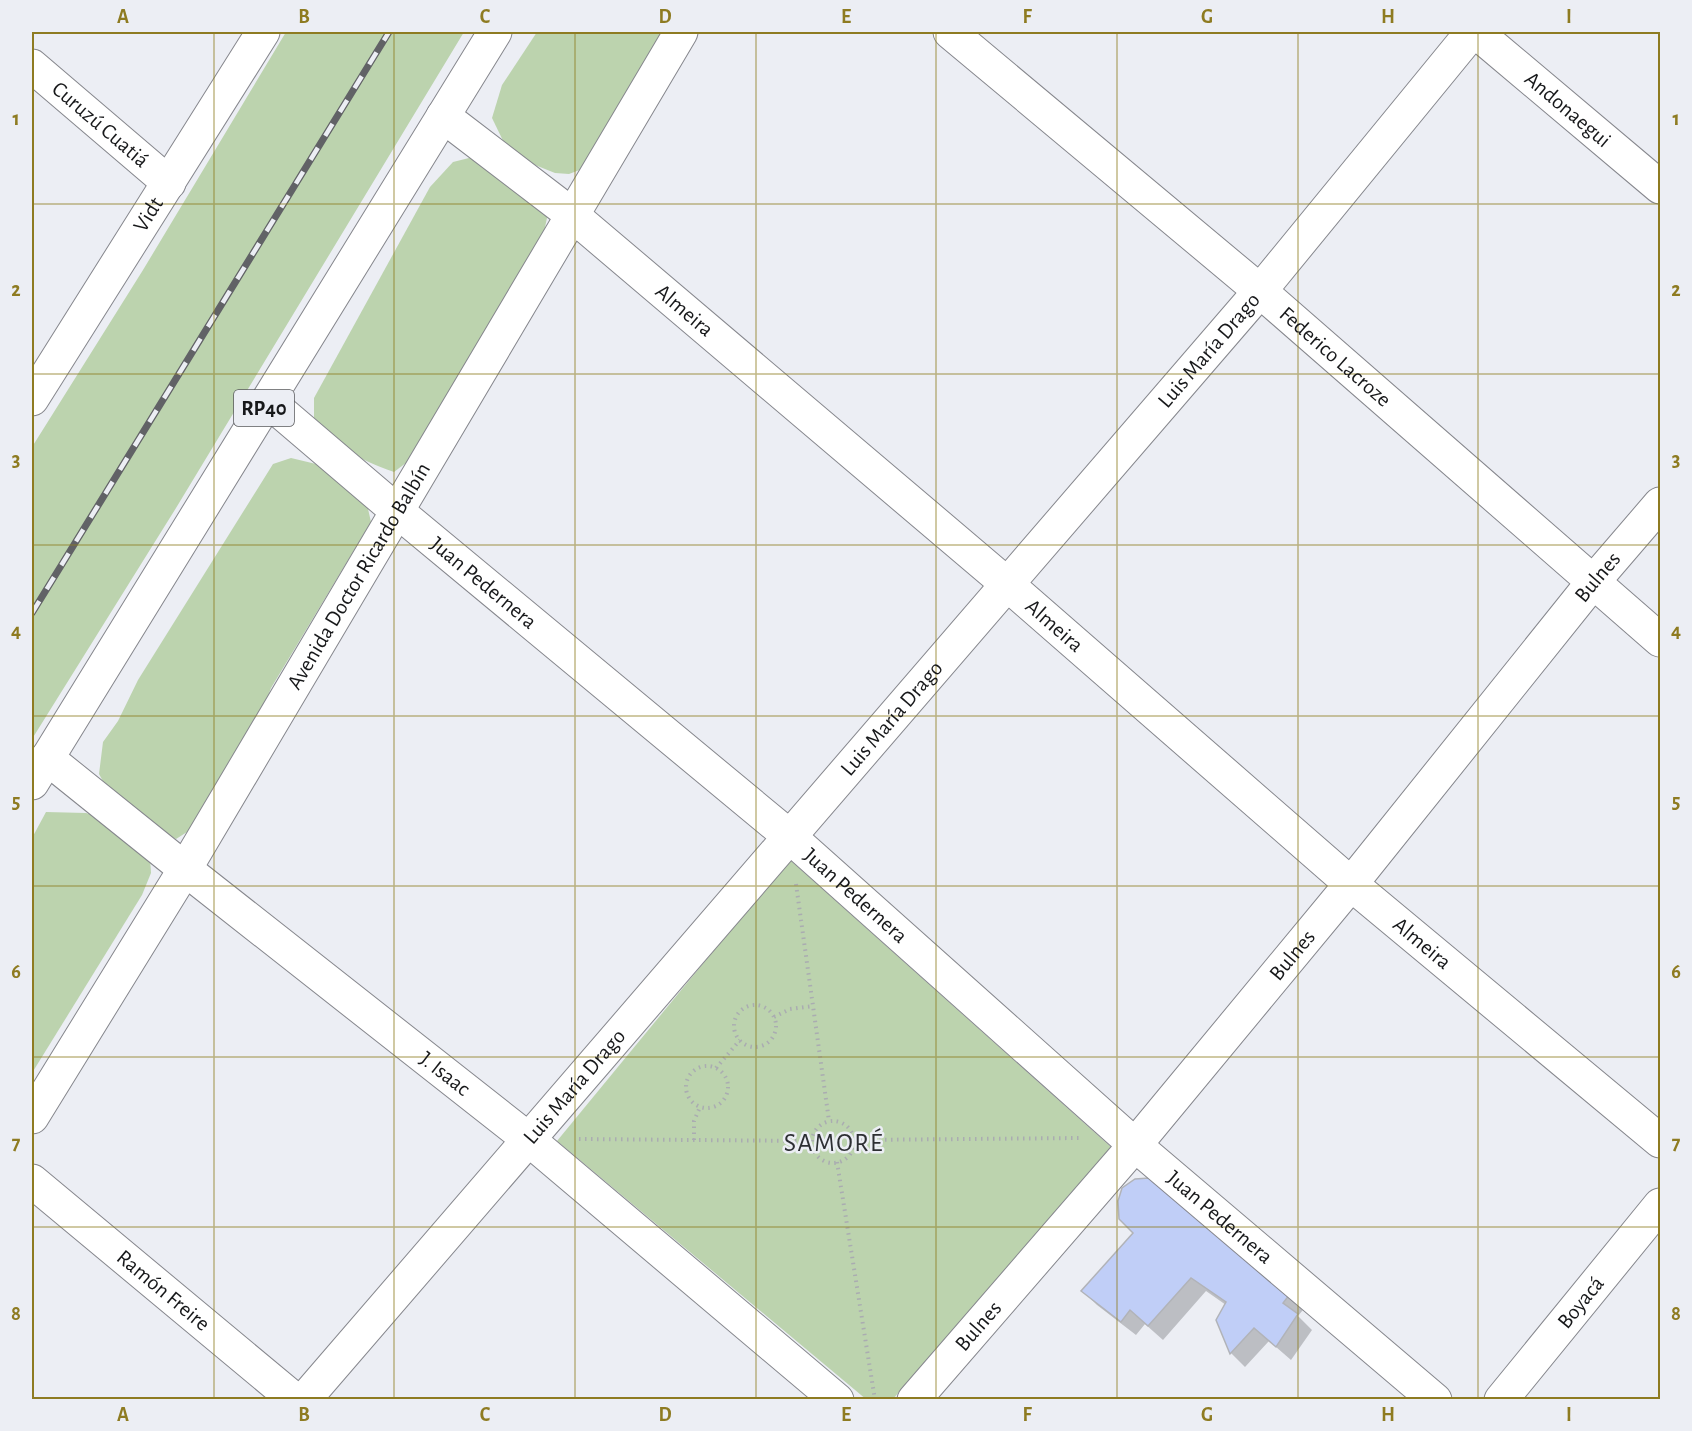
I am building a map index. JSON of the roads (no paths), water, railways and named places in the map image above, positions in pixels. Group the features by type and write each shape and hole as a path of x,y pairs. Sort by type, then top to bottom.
{"street":[{"name":"Vidt","path":"32,399 262,32"},
{"name":"RP40","path":"39,771 495,32"},
{"name":"Avenida Doctor Ricardo Balbín","path":"32,1118 185,869 571,214 681,32"},
{"name":"Federico Lacroze","path":"950,32 1260,291 1660,640"},
{"name":"Luis María Drago","path":"304,1400 1260,291 1474,32"},
{"name":"Andonaegui","path":"1474,32 1660,187"},
{"name":"Curuzú Cuatiá","path":"32,66 169,183"},
{"name":"Almeira","path":"443,116 571,214 1007,584 1351,884 1660,1141"},
{"name":"Juan Pedernera","path":"268,401 789,836 1135,1145 1435,1400"},
{"name":"Bulnes","path":"914,1400 1135,1145 1351,884 1593,582 1660,504"},
{"name":"J. Isaac","path":"39,771 185,869 528,1138 837,1400"},
{"name":"Ramón Freire","path":"32,1181 295,1400"},
{"name":"Boyacá","path":"1501,1400 1660,1205"}],"railway":[{"path":"32,613 389,32"}],"district":[{"name":"SAMORÉ","path":"834,1143"}]}
